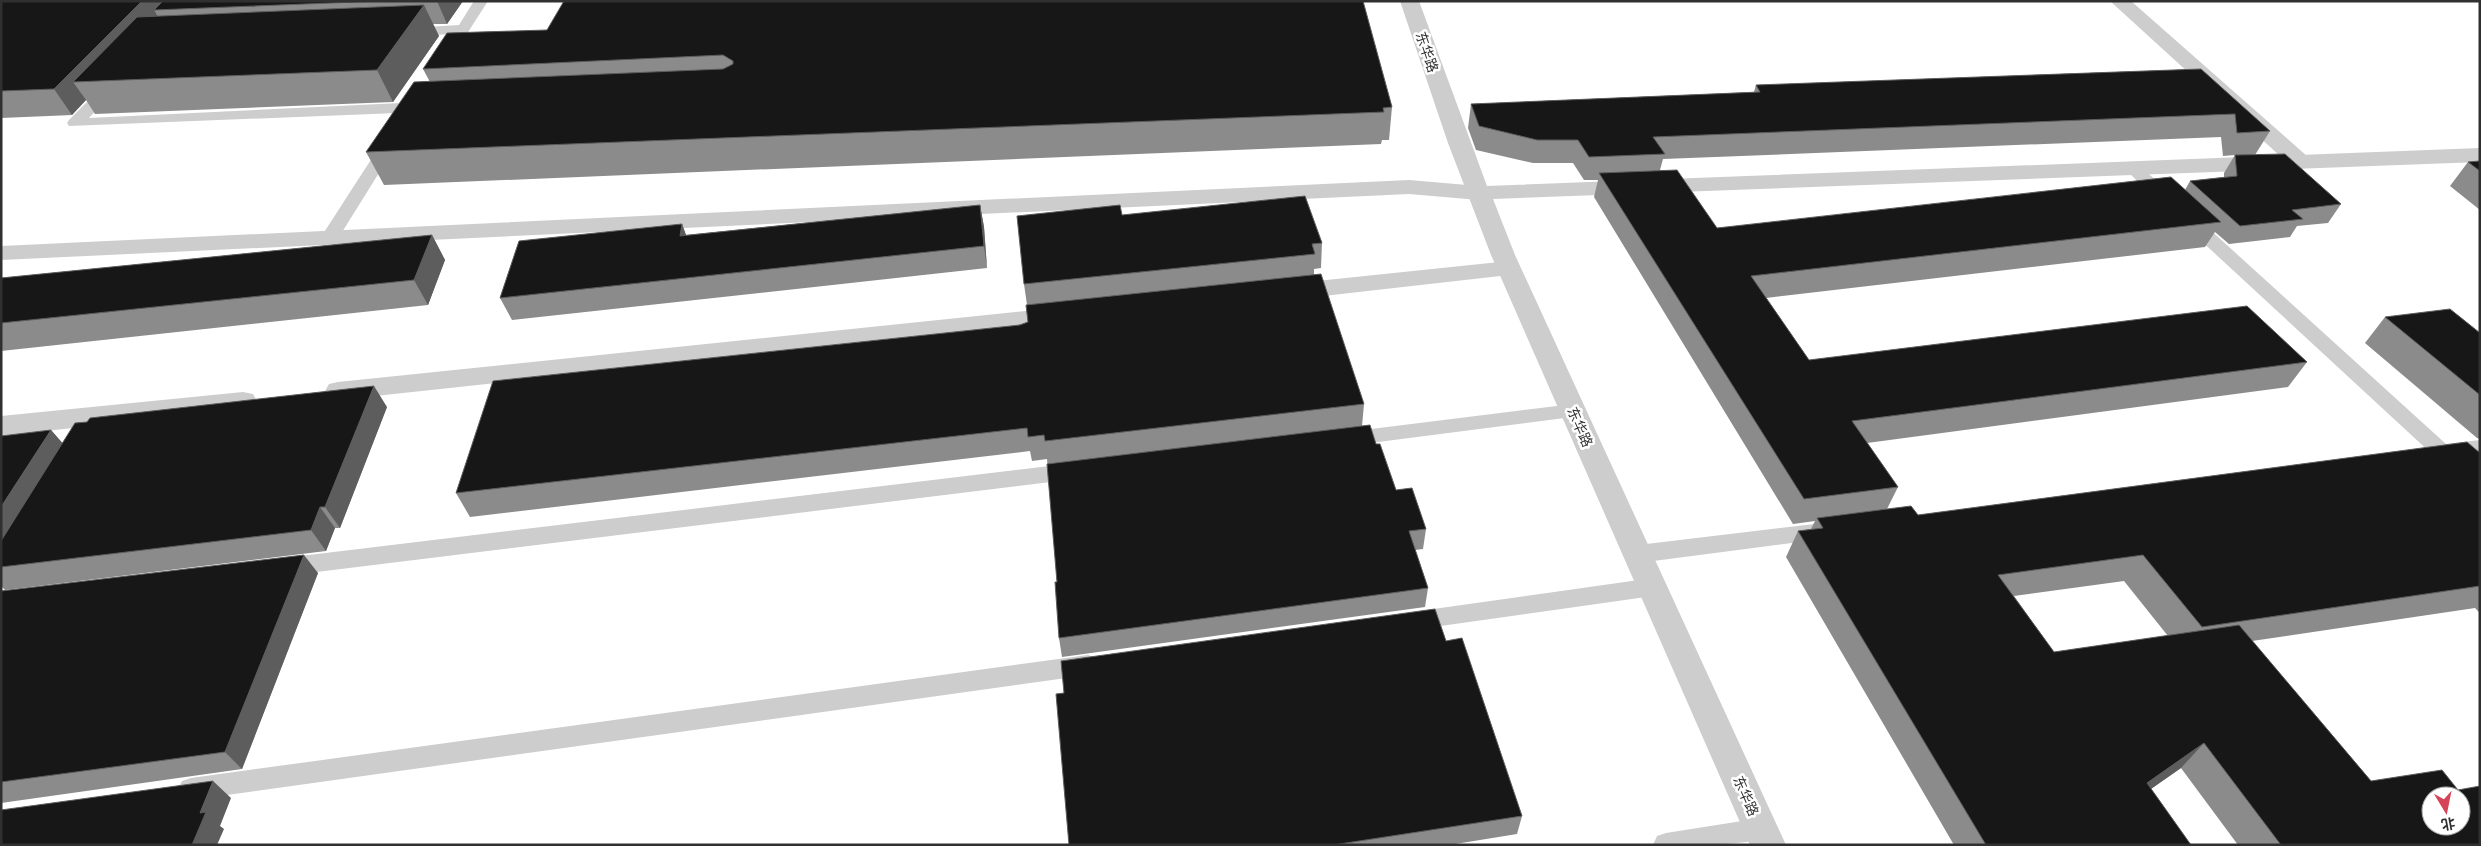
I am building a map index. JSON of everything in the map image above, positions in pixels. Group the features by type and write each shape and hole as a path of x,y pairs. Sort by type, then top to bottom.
{"street":[{"name":"东华路","path":"1409,1 1479,193 1509,269 1765,837"},
{"path":"2119,1 2300,162"},
{"path":"1,252 1408,187 1479,193 2480,155"},
{"path":"1261,295 1509,269"},
{"path":"317,393 1092,312"},
{"path":"1,426 267,398"}],"lane":[{"path":"448,53 481,1"},
{"path":"395,32 463,29"},
{"path":"120,76 75,123 442,106"},
{"path":"330,237 422,92"},
{"path":"2134,169 2480,487"},
{"path":"1326,441 1573,412"},
{"path":"83,441 98,416"},
{"path":"2411,456 2480,447"},
{"path":"268,569 1099,469"},
{"path":"1638,554 1846,528"},
{"path":"1386,624 1653,587"},
{"path":"169,792 1109,663"},
{"path":"1666,845 1765,837"}],"building":[{"path":"1,1 142,1 54,89 1,91"},
{"path":"163,1 381,1 154,10"},
{"path":"564,1 1363,1 1392,107 1383,108 1384,112 366,152 414,82 723,69 733,64 733,61 723,55 423,69 447,33 547,30"},
{"path":"424,5 377,70 73,82 137,17"},
{"path":"2201,69 2270,131 2237,133 2235,114 1653,137 1665,154 1589,157 1578,140 1537,140 1479,126 1471,104 1760,92 1756,85"},
{"path":"2285,154 2341,204 2292,210 2303,219 2240,226 2190,181 2237,176 2235,155"},
{"path":"2480,161 2480,171 2468,162"},
{"path":"1677,170 1717,228 2171,177 2221,222 1751,276 1809,360 2247,306 2307,362 1852,421 1898,487 1804,499 1599,173"},
{"path":"1305,196 1322,243 1312,244 1315,254 1024,284 1017,216 1120,205 1122,215"},
{"path":"980,205 984,246 500,298 519,241 682,224 680,236"},
{"path":"432,235 414,280 1,323 1,278"},
{"path":"1321,274 1364,404 1045,441 1044,435 1028,437 1027,428 456,493 493,381 1020,325 1028,322 1026,305"},
{"path":"2450,309 2480,333 2480,395 2385,317"},
{"path":"374,386 325,507 320,507 311,530 1,567 1,541 75,423 87,422 90,418"},
{"path":"1370,425 1376,444 1380,444 1396,490 1412,488 1426,529 1409,531 1428,588 1059,638 1055,582 1057,582 1047,464"},
{"path":"51,430 1,507 1,436"},
{"path":"2467,442 2480,453 2480,586 2202,627 2143,555 1998,575 2054,652 2239,625 2371,781 2442,770 2455,786 2421,786 2421,836 2471,836 2471,788 2480,786 2480,845 2281,845 2204,743 2147,783 2191,845 1986,845 1798,531 1823,528 1817,518 1911,506 1918,515"},
{"path":"304,555 225,752 1,782 1,591"},
{"path":"1435,609 1446,641 1462,638 1522,816 1333,845 1069,845 1056,694 1064,693 1061,661"},
{"path":"213,781 200,813 206,812 192,845 1,845 1,810"}]}
